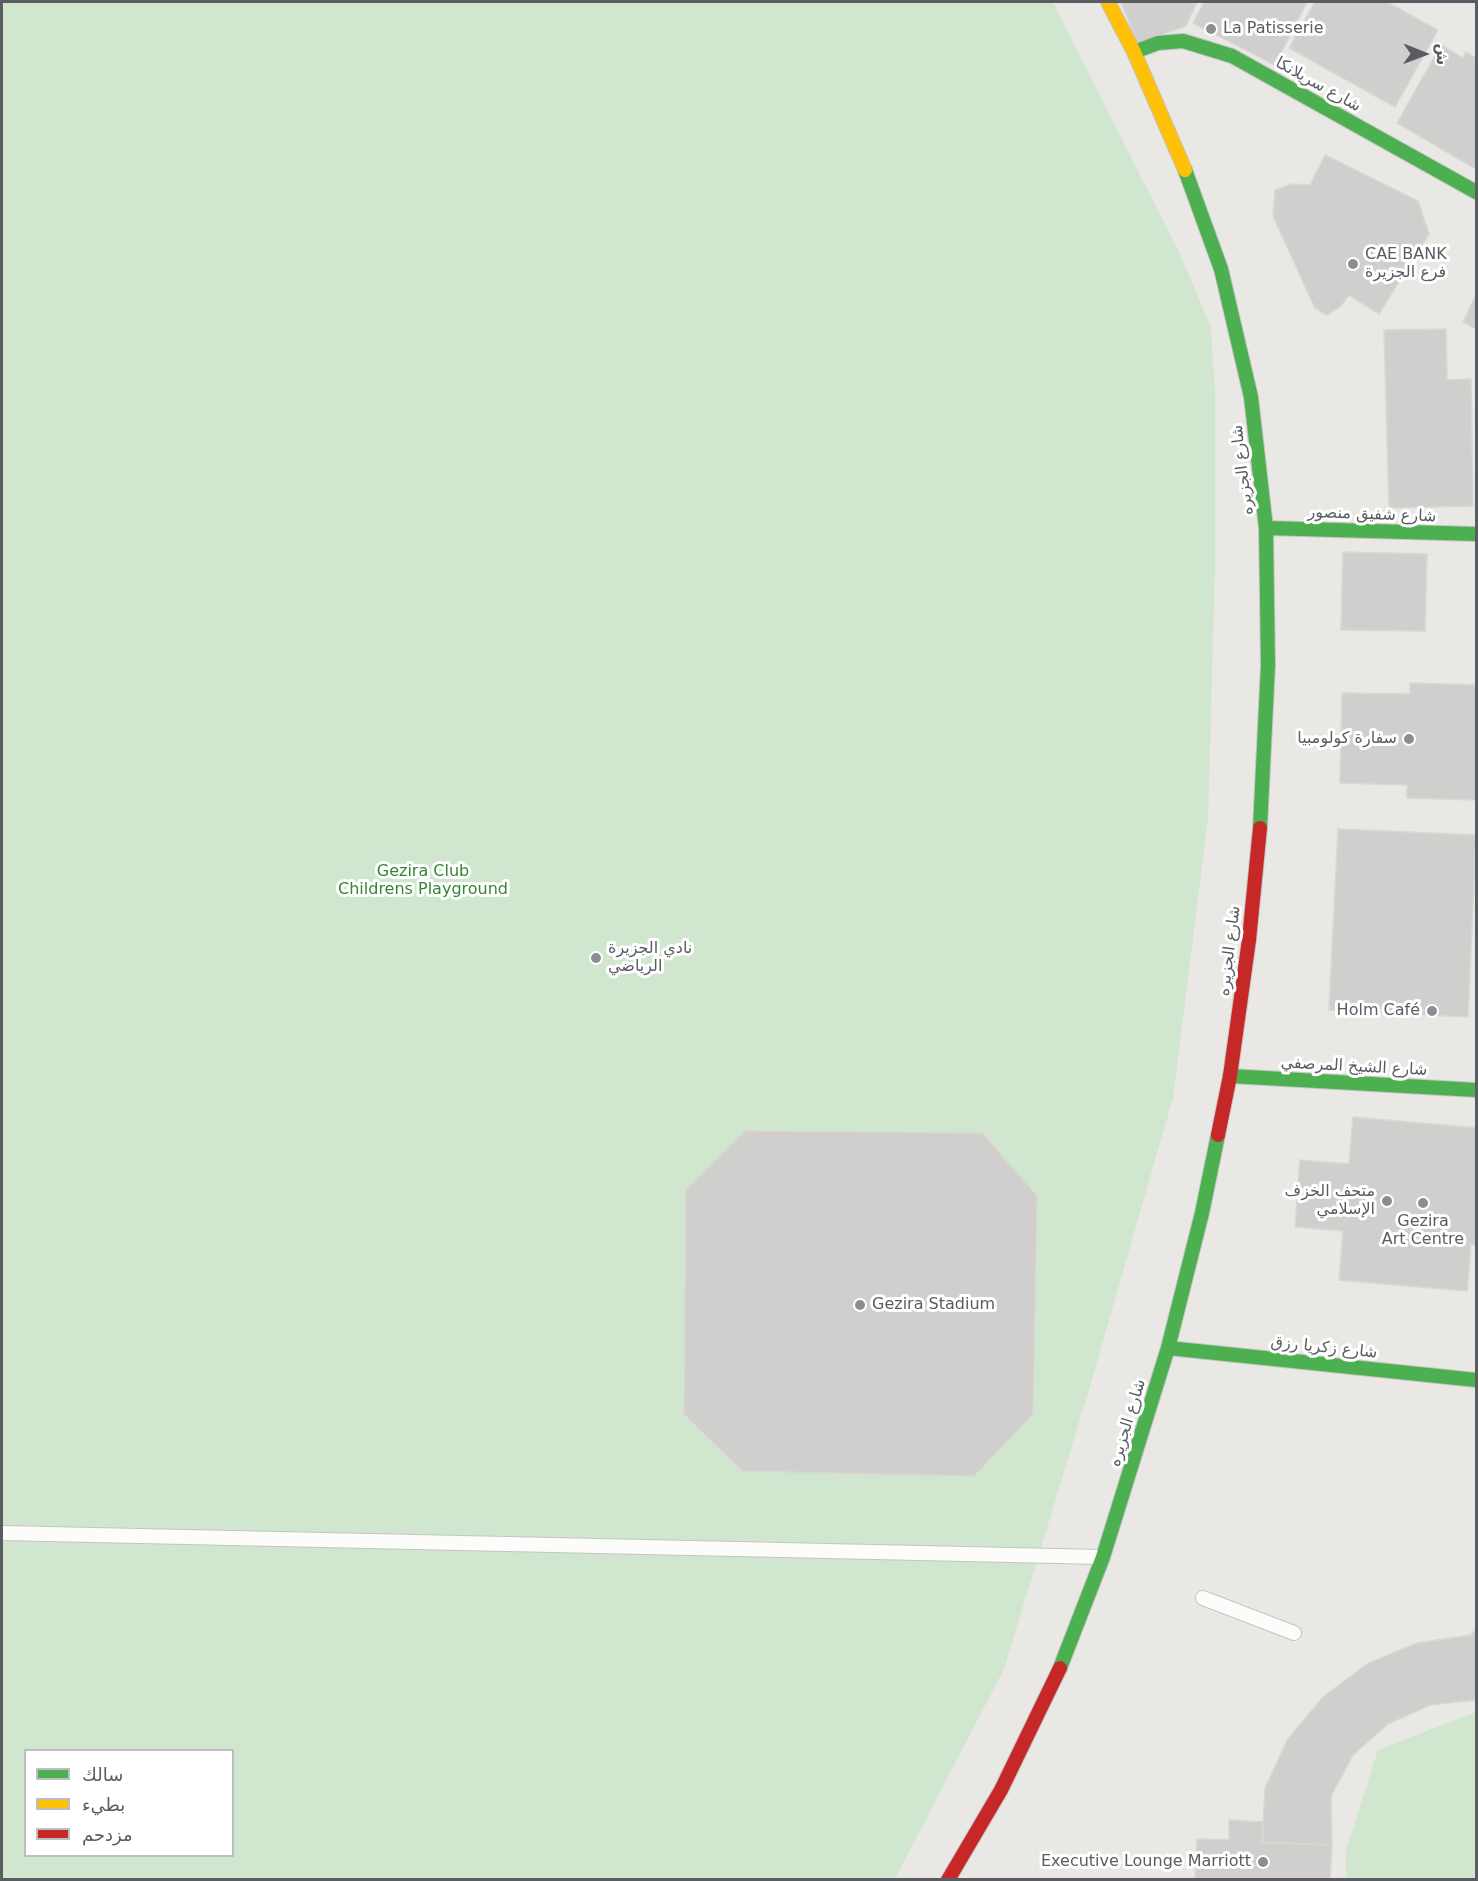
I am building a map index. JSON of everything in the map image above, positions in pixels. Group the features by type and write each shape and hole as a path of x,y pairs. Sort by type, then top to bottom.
{"street":[{"name":"شارع الجزيره","path":"948,1880 1001,1790 1055,1681 1103,1557 1168,1348 1202,1213 1230,1076 1249,940 1262,803 1268,665 1266,528 1251,397 1221,269 1176,145 1134,52 1108,2"},
{"name":"شارع سريلانكا","path":"1134,52 1158,43 1183,41 1232,56 1476,192"},
{"name":"شارع شفيق منصور","path":"1266,528 1476,534"},
{"name":"شارع الشيخ المرصفي","path":"1230,1076 1476,1090"},
{"name":"شارع زكريا رزق","path":"1168,1348 1476,1380"}],"lane":[{"path":"2,1533 1103,1557"},
{"path":"1203,1599 1294,1633"}],"green space":[{"name":"نادي الجزيرة الرياضي","path":"2,2 1053,2 1181,256 1211,328 1215,390 1215,572 1208,818 1173,1098 1088,1393 1004,1669 895,1879 2,1880"},
{"path":"1476,1712 1476,1879 1346,1879 1346,1851 1378,1750"}],"building":[{"path":"1121,2 1197,2 1186,26 1137,43"},
{"path":"1204,2 1307,2 1275,65 1193,23"},
{"path":"1315,2 1387,2 1438,30 1395,107 1289,48"},
{"path":"1441,45 1463,58 1466,52 1476,58 1476,169 1397,123"},
{"name":"CAE BANK فرع الجزيرة","path":"1325,155 1418,201 1429,234 1379,314 1349,295 1341,306 1327,315 1315,308 1273,216 1275,190 1292,184 1310,185"},
{"path":"1476,295 1476,329 1463,322"},
{"path":"1446,329 1447,380 1471,379 1473,506 1389,508 1384,330"},
{"path":"1343,552 1427,554 1425,631 1341,630"},
{"name":"سفارة كولومبيا","path":"1410,683 1476,685 1476,800 1407,798 1407,785 1340,783 1342,693 1410,694"},
{"path":"1338,829 1476,835 1468,1017 1329,1010"},
{"name":"متحف الخزف الإسلامي","path":"1353,1117 1476,1128 1476,1245 1471,1244 1467,1291 1339,1280 1343,1231 1295,1227 1300,1160 1349,1164"},
{"name":"Gezira Stadium","path":"745,1131 982,1133 1037,1196 1033,1414 974,1476 742,1471 684,1414 686,1190"},
{"path":"1476,1629 1476,1700 1430,1705 1388,1724 1353,1755 1331,1796 1332,1845 1262,1843 1265,1788 1288,1739 1323,1697 1367,1664 1417,1643 1471,1635"},
{"name":"Executive Lounge Marriott","path":"1229,1820 1264,1822 1263,1842 1332,1845 1330,1880 1195,1880 1197,1839 1229,1840"}],"traffic: fast":[{"path":"1134,52 1158,43 1183,41 1232,56 1476,192"},
{"path":"1185,170 1221,269 1251,397 1266,528 1268,665 1260,828"},
{"path":"1266,528 1476,534"},
{"path":"1230,1076 1476,1090"},
{"path":"1060,1668 1103,1557 1168,1348 1202,1213 1218,1135"},
{"path":"1168,1348 1476,1380"}],"traffic: slow":[{"path":"1108,2 1134,52 1185,170"}],"traffic: jam":[{"path":"1218,1135 1230,1076 1249,940 1260,828"},
{"path":"948,1880 1001,1790 1060,1668"}],"place":[{"name":"La Patisserie","path":"1211,29"},
{"name":"CAE BANK فرع الجزيرة","path":"1353,264"},
{"name":"سفارة كولومبيا","path":"1409,739"},
{"name":"نادي الجزيرة الرياضي","path":"596,958"},
{"name":"Holm Café","path":"1432,1011"},
{"name":"متحف الخزف الإسلامي","path":"1387,1201"},
{"name":"Gezira Art Centre","path":"1423,1203"},
{"name":"Gezira Stadium","path":"860,1305"},
{"name":"Executive Lounge Marriott","path":"1263,1862"}],"park label":[{"name":"Gezira Club Childrens Playground","path":"423,881"}]}
